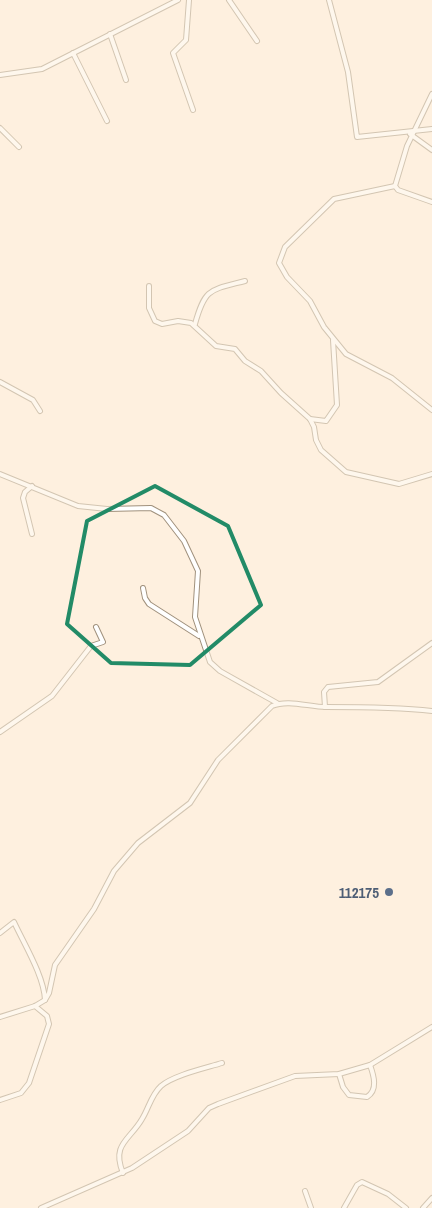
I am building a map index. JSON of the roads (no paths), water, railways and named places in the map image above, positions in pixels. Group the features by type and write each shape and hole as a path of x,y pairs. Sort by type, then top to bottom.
{"street":[{"path":"0,74 42,69 146,18 178,0"},
{"path":"189,0 186,40 173,53 193,110"},
{"path":"229,0 257,41"},
{"path":"329,0 348,72 356,137 411,133 432,129"},
{"path":"110,34 126,80"},
{"path":"73,53 106,121"},
{"path":"395,186 411,133 432,94"},
{"path":"0,128 19,147"},
{"path":"411,133 432,150"},
{"path":"395,186 398,190 432,202"},
{"path":"395,186 334,199 292,239 280,258 279,263 284,273 310,301 333,340 350,357 392,378 432,410"},
{"path":"195,324 201,302 206,295 218,288 245,281"},
{"path":"149,286 149,308 155,321 162,324 178,321 195,324 216,346 235,349 245,361 261,371 281,393 310,419 318,445 346,472 399,484 432,474"},
{"path":"310,419 326,421 337,406 333,340"},
{"path":"0,382 33,400 40,410"},
{"path":"426,404 432,402"},
{"path":"0,474 88,508 151,508 164,515 184,541 198,571 195,617 201,637 214,666 277,703 324,707 370,706 432,711"},
{"path":"32,486 24,492 22,498 32,534"},
{"path":"143,588 149,604 190,628 201,637"},
{"path":"0,732 52,696 91,646 103,642 96,627"},
{"path":"324,707 324,692 328,687 378,682 432,643"},
{"path":"0,1017 35,1006 45,1000 49,993 55,965 94,909 114,871 138,843 190,803 218,760 268,708 277,703"},
{"path":"0,933 14,922 37,970 44,988 45,1000"},
{"path":"0,1100 21,1093 32,1077 49,1024 47,1016 35,1006"},
{"path":"41,1208 123,1172 188,1131 209,1108 295,1076 339,1074 370,1065 432,1027"},
{"path":"123,1172 118,1156 120,1149 125,1139 142,1121 153,1094 168,1082 222,1063"},
{"path":"339,1074 343,1087 349,1094 367,1097 373,1091 374,1084 370,1065"},
{"path":"344,1208 357,1185 362,1182 388,1194 406,1208"},
{"path":"305,1191 311,1208"},
{"path":"423,1208 432,1198"}],"place":[{"name":"112175","path":"389,892"}]}
